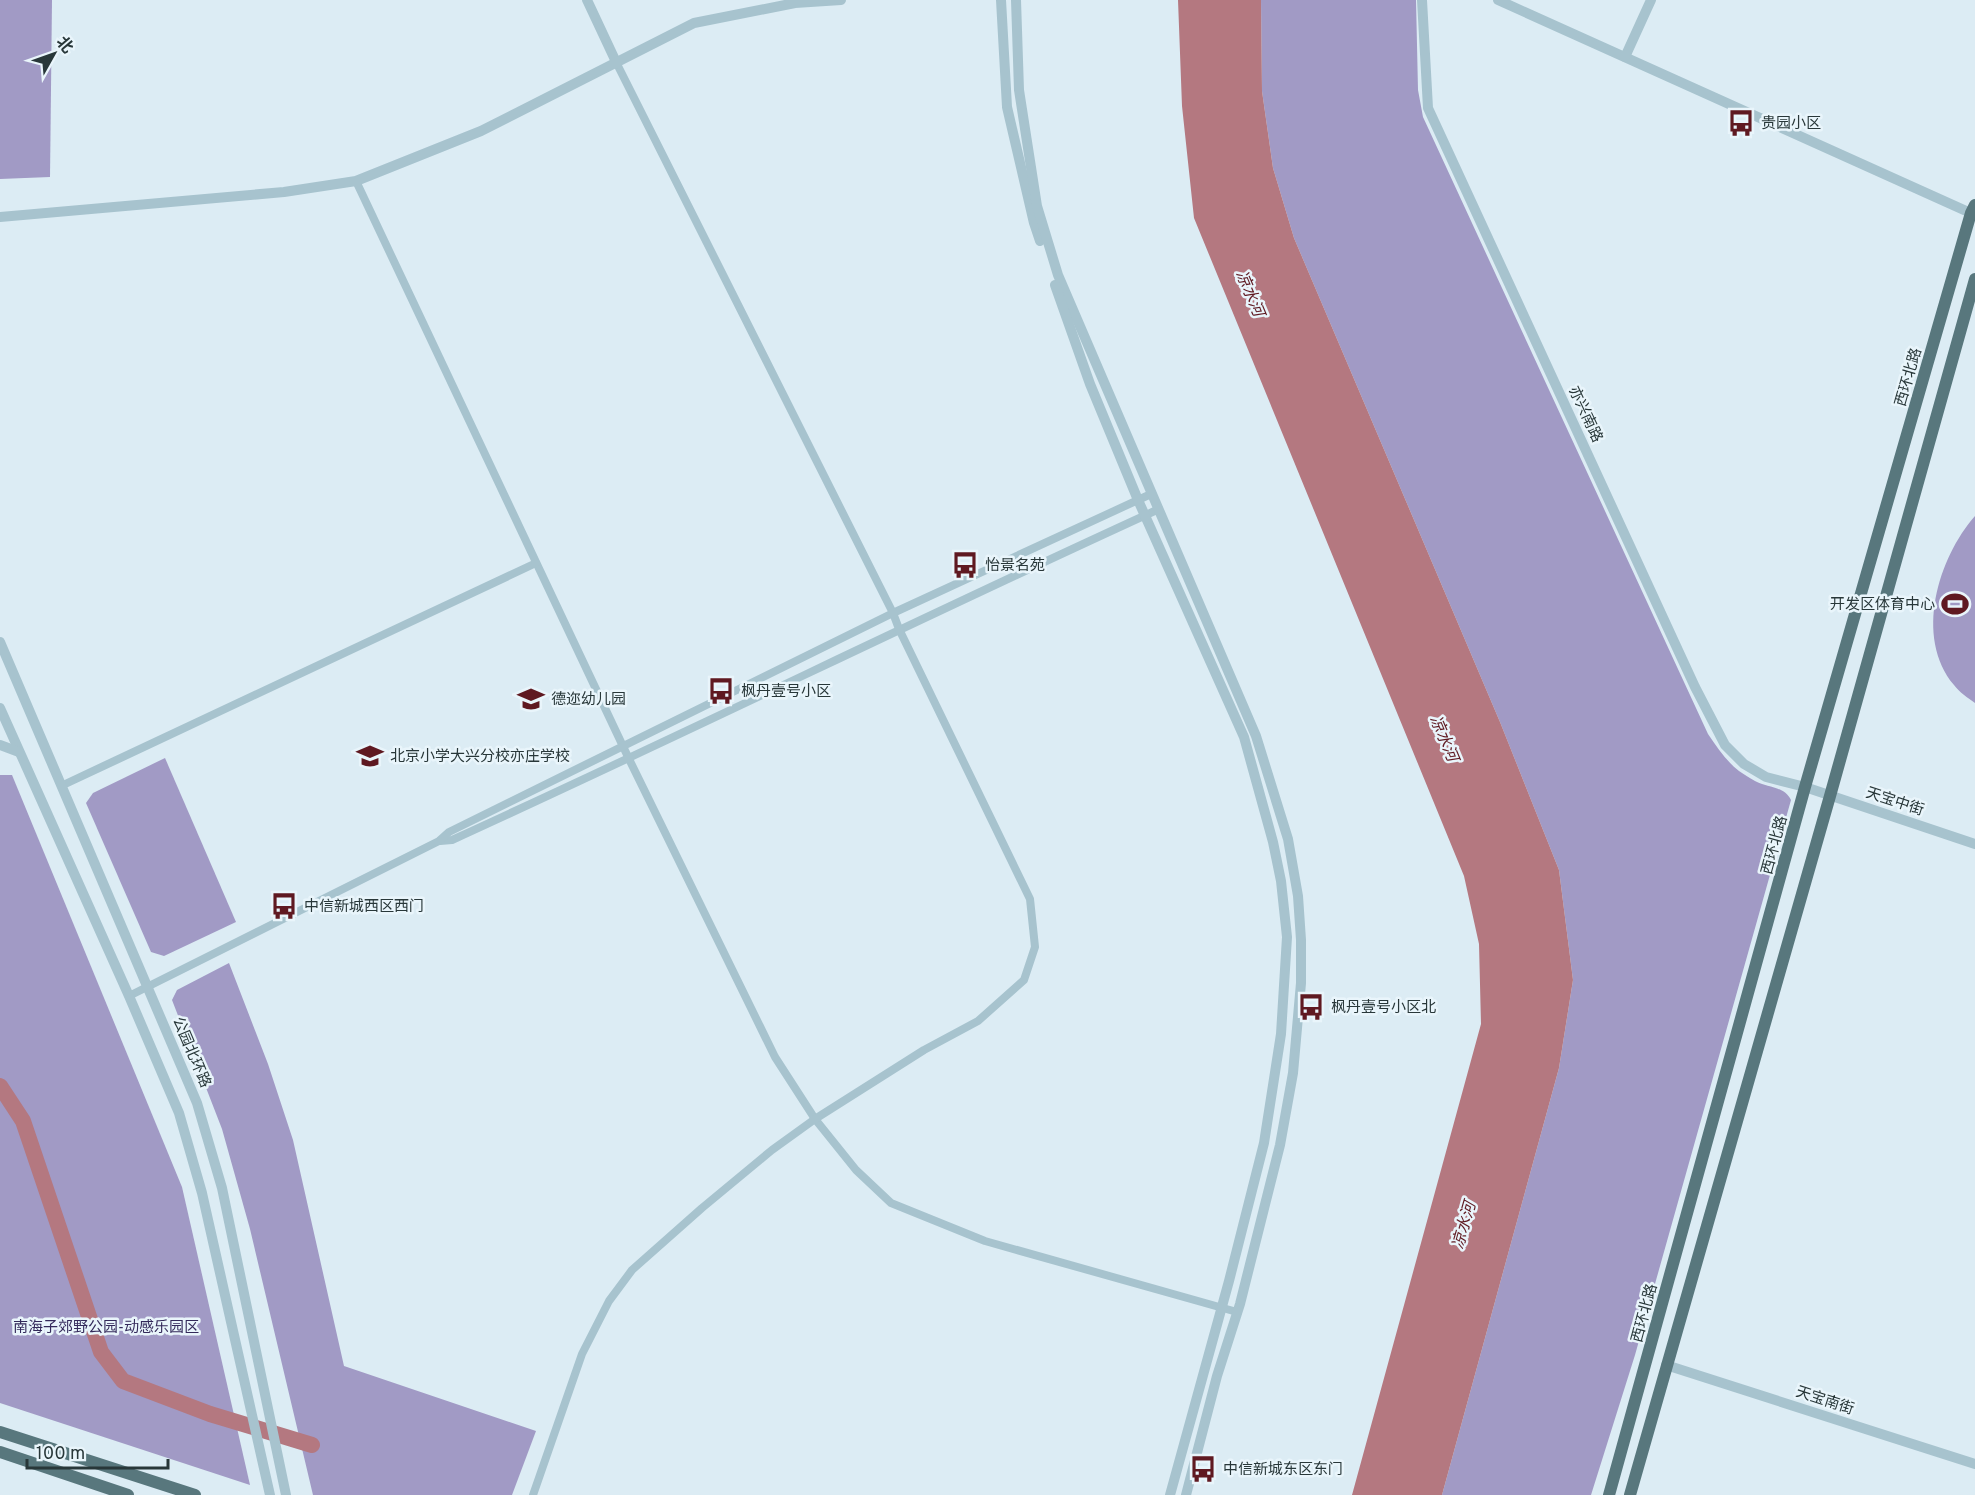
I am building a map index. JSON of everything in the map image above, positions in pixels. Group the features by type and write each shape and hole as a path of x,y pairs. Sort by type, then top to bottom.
{"main road":[{"name":"西环北路","path":"1609,1495 1805,787 1974,211"},
{"path":"1629,1495 1830,796 1975,279"},
{"path":"0,1432 195,1495"},
{"path":"0,1452 129,1495"}],"street":[{"path":"533,1495 582,1354 609,1301 632,1270 710,1200 815,1119 924,1050 978,1021 1024,980 1035,947 1030,899 892,613 616,64 587,0"},
{"path":"0,217 272,193 356,181 482,132 694,23 795,3 841,0"},
{"path":"1001,0 1007,107 1034,223 1090,384 1138,500 1244,737 1273,842 1281,881 1287,937 1281,1034 1264,1143 1170,1495"},
{"path":"1016,0 1018,90 1036,206 1058,274 1256,736 1288,839 1298,896 1301,983 1293,1073 1280,1144 1237,1312 1216,1376 1186,1495"},
{"name":"亦兴南路","path":"1422,0 1428,108 1695,687 1725,745 1744,764 1766,777 1805,787"},
{"path":"1498,0 1974,211"},
{"path":"1625,57 1651,0"},
{"path":"356,181 623,747 775,1057 815,1119 856,1170 891,1203 985,1241 1237,1312"},
{"path":"129,996 439,841 449,832 892,613 1151,494"},
{"path":"439,841 452,840 629,759 899,629 1159,509"},
{"path":"61,786 536,563"},
{"name":"公园北环路","path":"0,642 197,1104 222,1188 286,1495"},
{"path":"0,708 179,1113 202,1193 270,1495"},
{"path":"0,745 20,752"},
{"name":"天宝中街","path":"1805,787 1975,844"},
{"name":"天宝南街","path":"1666,1365 1975,1464"}],"green space":[{"path":"0,0 52,0 50,177 0,179"},
{"path":"1261,0 1416,0 1418,90 1423,117 1708,734 1739,771 1755,781 1784,792 1791,800 1635,1355 1591,1495 1442,1495 1559,1068 1573,980 1559,870 1500,722 1294,238 1273,168 1262,91"},
{"name":"开发区体育中心","path":"1975,516 1975,703 1956,688 1942,666 1935,644 1933,622 1936,598 1950,553"},
{"path":"165,758 236,922 164,956 151,952 86,803 93,793"},
{"name":"南海子郊野公园-动感乐园区","path":"0,775 12,775 182,1187 250,1485 0,1403"},
{"path":"229,963 268,1064 293,1140 344,1366 536,1431 512,1495 313,1495 250,1229 222,1129 172,1000 177,990"}],"water":[{"name":"凉水河","path":"1178,0 1261,0 1262,91 1273,168 1294,238 1500,722 1559,870 1573,980 1559,1068 1442,1495 1352,1495 1481,1024 1479,944 1464,876 1194,218 1182,106"}],"waterway":[{"path":"0,1086 23,1121 101,1352 123,1381 210,1414 312,1445"}],"place":[{"name":"贵园小区","path":"1741,123"},
{"name":"怡景名苑","path":"965,565"},
{"name":"开发区体育中心","path":"1955,604"},
{"name":"枫丹壹号小区","path":"721,691"},
{"name":"德迩幼儿园","path":"531,699"},
{"name":"北京小学大兴分校亦庄学校","path":"370,756"},
{"name":"中信新城西区西门","path":"284,906"},
{"name":"枫丹壹号小区北","path":"1311,1007"},
{"name":"中信新城东区东门","path":"1203,1469"}]}
